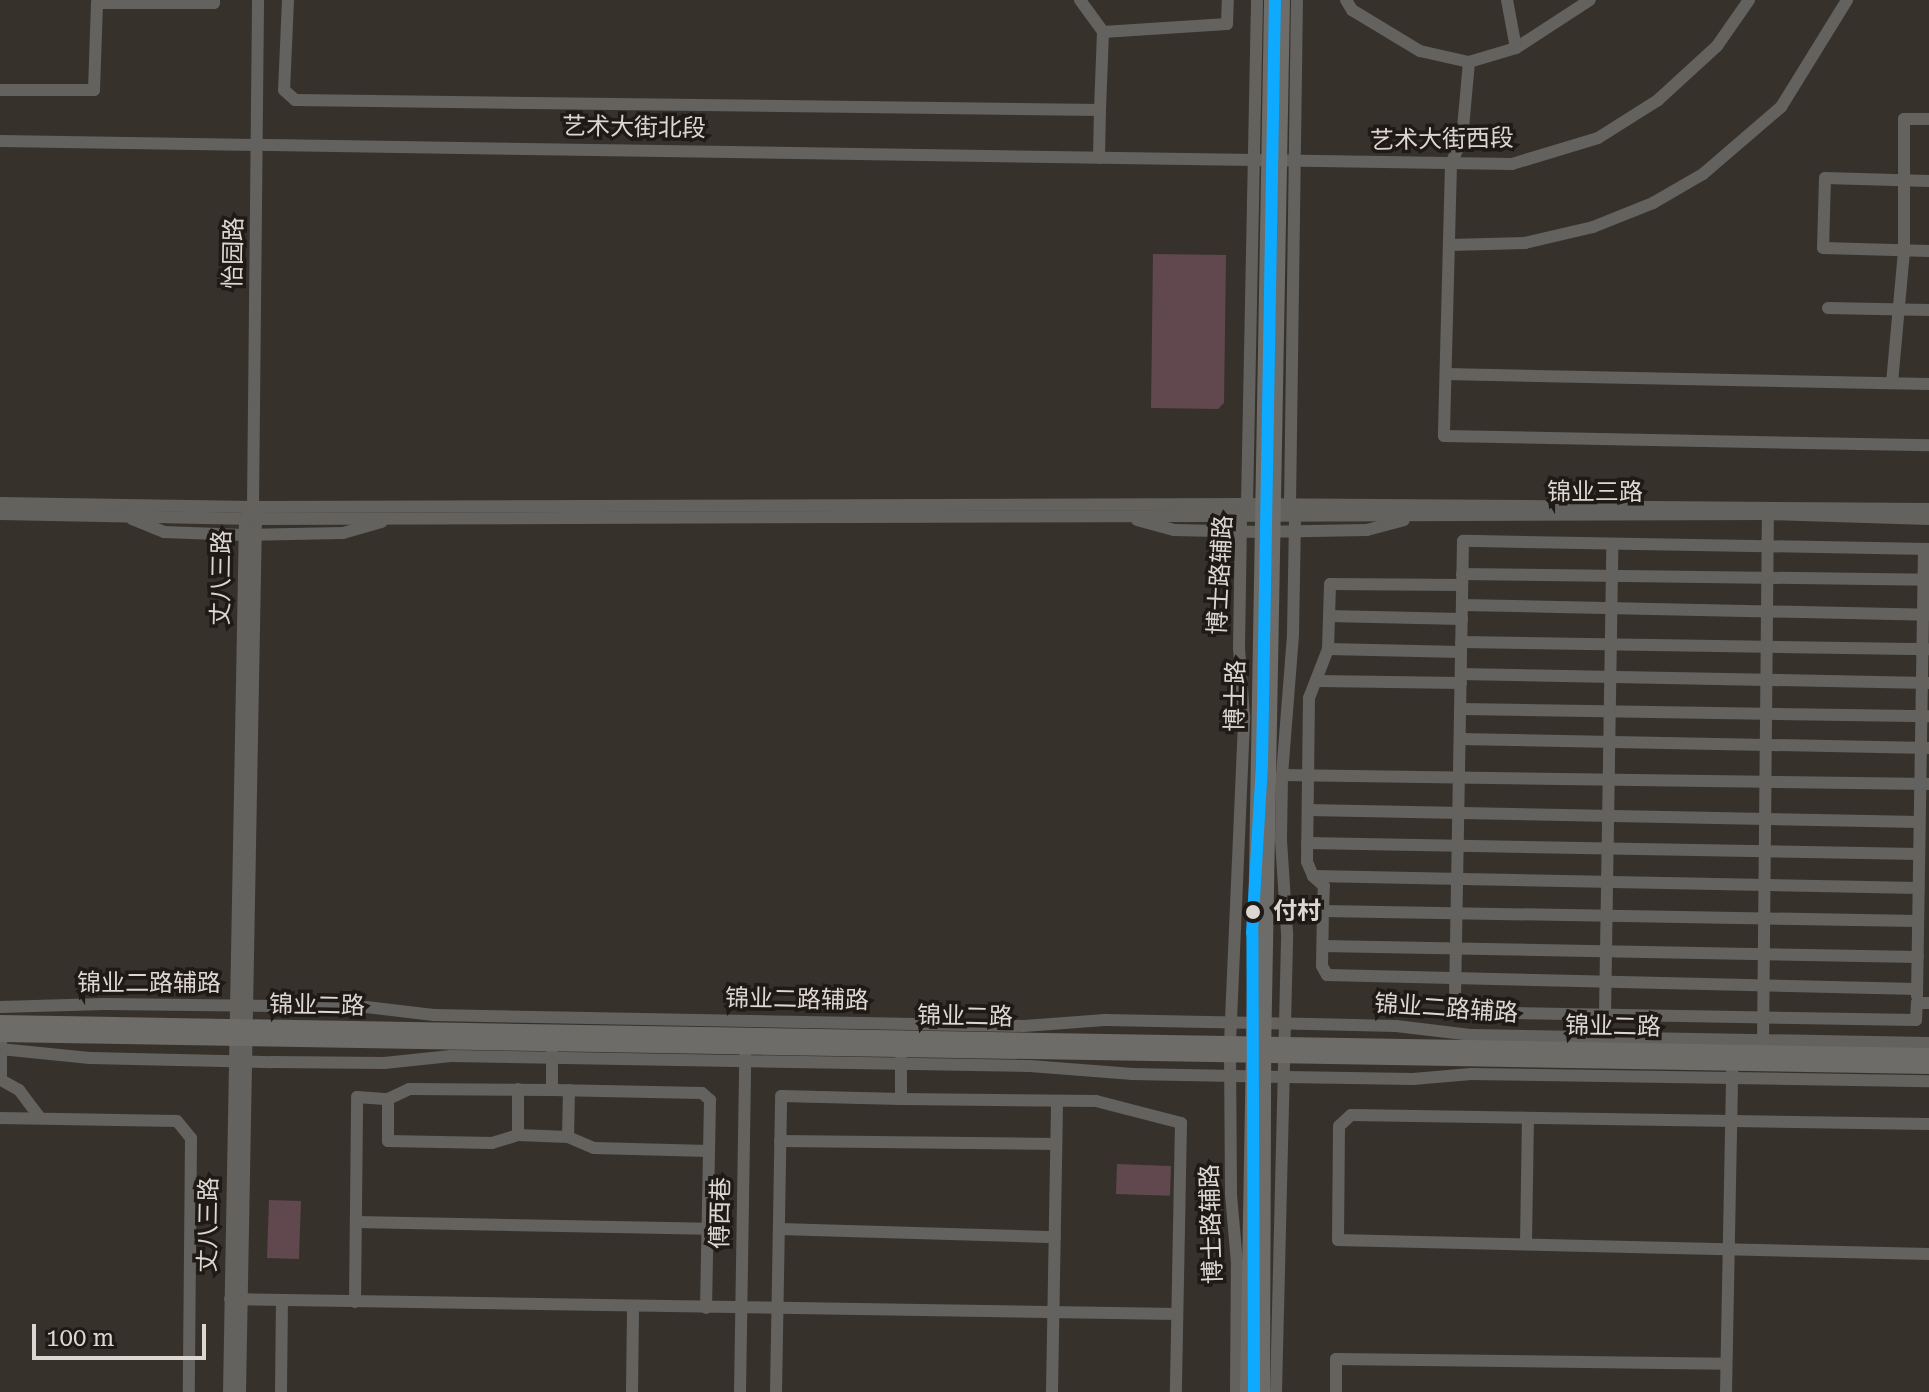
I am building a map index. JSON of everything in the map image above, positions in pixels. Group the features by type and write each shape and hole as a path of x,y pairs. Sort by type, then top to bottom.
{"main road":[{"name":"博士路","path":"1263,1392 1258,1023 1274,162 1271,0"},
{"name":"博士路","path":"1274,162 1283,0"},
{"name":"锦业二路","path":"1,1031 240,1032 745,1048 1258,1049 1732,1065 1929,1067"},
{"name":"锦业二路","path":"1732,1065 1763,1046 1929,1055"},
{"name":"博士路","path":"1247,1392 1258,1076"}],"street":[{"path":"0,90 94,90 97,3 214,3 214,0"},
{"name":"怡园路","path":"251,515 258,0"},
{"path":"288,0 284,90 295,100 1100,110"},
{"path":"1080,0 1103,32 1099,158"},
{"path":"1103,32 1227,24 1228,0"},
{"name":"博士路辅路","path":"1257,0 1274,162 1268,514"},
{"name":"博士路辅路","path":"1274,162 1297,0"},
{"path":"1346,0 1352,10 1420,51 1469,62 1516,48 1590,0"},
{"path":"1507,0 1516,48"},
{"name":"艺术大街西段","path":"1274,162 1512,164 1598,138 1682,80 1717,46 1749,0"},
{"path":"1450,245 1525,243 1593,227 1653,203 1703,174 1781,107 1847,0"},
{"path":"1469,62 1462,139 1451,164 1444,436 1929,445"},
{"path":"1892,383 1904,250 1904,119 1929,119"},
{"name":"艺术大街北段","path":"0,141 1274,162"},
{"path":"1929,181 1825,178 1823,248 1929,251"},
{"path":"1828,308 1929,310"},
{"path":"1446,374 1929,384"},
{"path":"0,503 251,515 396,518 1268,514"},
{"name":"锦业三路","path":"1268,514 1929,509"},
{"path":"1763,1046 1768,510"},
{"name":"锦业三路","path":"1268,514 1419,516 1768,510 1929,519"},
{"path":"0,514 1268,514 1295,530 1367,530 1419,516"},
{"path":"1122,516 1174,530 1241,531 1268,514"},
{"name":"博士路辅路","path":"1268,514 1295,530 1293,634 1282,775 1285,1077 1276,1392"},
{"name":"博士路辅路","path":"1236,1392 1231,1023 1244,716 1239,648 1241,531 1268,514"},
{"name":"丈八三路","path":"229,1392 236,1300 251,515"},
{"path":"125,516 164,532 250,534 343,533 396,518"},
{"path":"1463,541 1769,546 1926,549 1925,748 1919,822 1924,840 1919,854 1924,872 1919,888 1924,907 1918,921 1923,939 1918,957 1923,971 1917,989 1923,1003 1916,1020 1455,1012 1463,541"},
{"path":"1605,1015 1612,544"},
{"path":"1917,989 1327,975 1322,966 1324,886 1313,876 1307,862 1309,698 1319,681 1328,649 1330,584 1612,578 1926,580"},
{"path":"1329,616 1611,609 1926,615"},
{"path":"1328,649 1611,644 1926,649"},
{"path":"1319,681 1611,678 1925,683"},
{"path":"1460,709 1925,716"},
{"path":"1460,739 1925,748"},
{"path":"1282,775 1924,784"},
{"path":"1308,810 1919,822"},
{"path":"1307,843 1919,854"},
{"path":"1313,876 1919,888"},
{"path":"1323,911 1918,921"},
{"path":"1323,946 1918,957"},
{"name":"锦业二路辅路","path":"1,1031 241,1006 366,1007 434,1015 1008,1026 1105,1020 1285,1023 1396,1026 1472,1035 1763,1046 1929,1043"},
{"path":"39,1117 19,1090 0,1080 1,1031 90,1058 384,1063 552,1044 552,1090"},
{"name":"傅西巷","path":"740,1392 745,1048"},
{"path":"901,1099 902,1050 1030,1066 1133,1074 1413,1079 1471,1074 1732,1065 1929,1081"},
{"path":"1726,1392 1732,1065"},
{"path":"355,1302 357,1097 388,1099 409,1089 518,1089 702,1093 710,1100 706,1308"},
{"path":"518,1089 518,1135"},
{"path":"568,1137 569,1090"},
{"path":"776,1392 781,1096 1096,1101 1181,1123 1176,1392"},
{"path":"388,1099 388,1141 492,1143 518,1135 568,1137 594,1148 709,1151"},
{"path":"1052,1392 1057,1101"},
{"path":"1929,1124 1351,1115 1339,1126 1338,1240 1929,1254"},
{"path":"0,1118 177,1121 191,1138 189,1392"},
{"path":"1526,1243 1528,1118"},
{"path":"780,1141 1056,1144"},
{"path":"356,1222 707,1229"},
{"path":"779,1229 1055,1237"},
{"path":"236,1300 1177,1314"},
{"name":"丈八三路","path":"236,1300 240,1392"},
{"path":"281,1392 282,1300"},
{"path":"632,1392 633,1306"},
{"path":"1336,1392 1336,1359 1726,1364"}],"shaded area":[{"path":"1153,254 1226,255 1224,403 1218,409 1151,408"},
{"path":"1117,1164 1171,1166 1170,1196 1116,1194"},
{"path":"269,1200 301,1201 299,1259 267,1258"}],"transit line":[{"path":"1254,1392 1252,933 1262,764 1275,0"}],"place":[{"name":"付村","path":"1253,912"}]}
